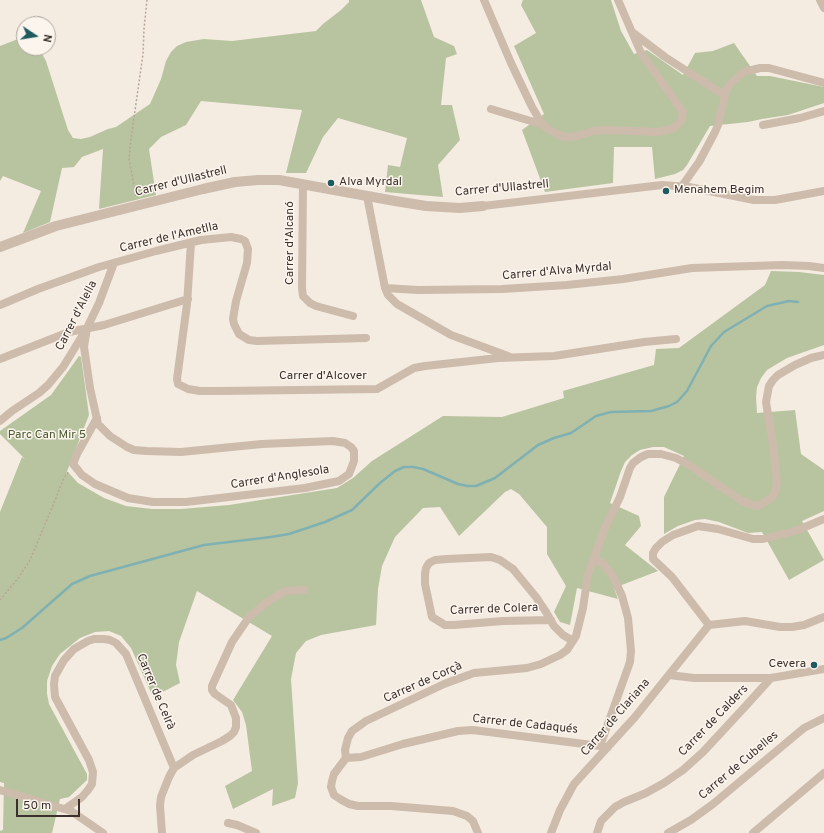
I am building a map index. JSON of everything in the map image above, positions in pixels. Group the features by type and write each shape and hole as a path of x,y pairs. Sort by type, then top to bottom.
{"street":[{"path":"484,0 532,107 548,129 564,137 577,136 592,131 605,130 668,131 679,124 682,117 680,106 649,66 641,53 618,0"},
{"path":"820,0 824,8"},
{"path":"632,32 665,57 724,95"},
{"path":"682,186 699,162 715,132 718,125 724,95 730,83 744,72 760,68 781,70 824,83"},
{"path":"491,109 544,125"},
{"path":"763,125 800,118 824,111"},
{"name":"Carrer d'Ullastrell","path":"0,247 56,226 234,182 268,179 426,206 460,208 656,186 682,186 754,200 775,200 824,191"},
{"name":"Carrer d'Alcanó","path":"303,184 303,296 310,303 316,306 353,316"},
{"path":"367,196 385,288 388,295 397,304 451,335 514,358"},
{"name":"Carrer de l'Ametlla","path":"0,305 64,279 114,263 191,243 215,238 231,237 241,239 247,244 248,249 247,263 233,318 236,329 244,337 249,340 257,341 366,338"},
{"name":"Carrer d'Alcover","path":"191,243 188,299 177,379 178,384 188,389 377,389 414,368 425,366 498,358 554,356 644,342 676,339"},
{"name":"Carrer d'Alella","path":"0,421 48,385 63,367 87,328 99,304 114,263"},
{"name":"Carrer d'Alva Myrdal","path":"385,288 425,290 502,289 623,279 692,268 782,265 824,268"},
{"path":"0,359 69,332 104,325 188,299"},
{"name":"Carrer d'Anglesola","path":"73,464 82,475 95,484 119,496 175,503 220,499 339,481 352,469 354,461 354,451 351,447 345,443 333,441 262,444 181,452 134,450 127,447 110,436 98,424 84,347 87,328"},
{"path":"604,746 630,662 631,650 628,618 622,596 613,576 603,564 594,558 603,533 620,497 630,468 641,457 648,454 662,454 676,458 689,465 742,501 758,506 762,504 770,499 776,489 777,484 774,452 766,402 769,386 782,372 811,358 824,355"},
{"path":"73,464 97,418"},
{"path":"824,519 798,530 763,539 753,539 718,529 698,526 673,535 662,542 653,553 653,559 672,577 694,608 709,625 745,621 780,627 792,627 804,625 824,617"},
{"name":"Carrer de Colera","path":"551,620 503,621 445,625 432,617 426,584 426,568 429,563 435,560 447,558 491,557 500,560 513,569 524,582 562,635 573,641"},
{"name":"Carrer de Corçà","path":"346,758 345,750 348,738 352,731 366,722 444,684 474,673 527,668 541,664 567,650 576,636 588,574 594,558"},
{"path":"162,833 160,806 161,797 174,768 193,755 222,742 234,732 236,727 234,711 230,705 212,690 212,686 232,642 249,617 267,602 285,591 304,590"},
{"name":"Carrer de Clariana","path":"551,833 560,810 574,784 604,746 635,717 709,625"},
{"name":"Carrer de Celrà","path":"65,809 82,797 88,790 92,784 93,772 89,760 55,697 55,676 64,660 74,649 88,641 94,639 110,640 116,643 126,654 174,768"},
{"path":"669,675 694,678 771,678 824,668"},
{"name":"Carrer de Calders","path":"597,833 601,821 615,807 664,783 703,752 771,678"},
{"name":"Carrer de Cubelles","path":"668,833 691,820 713,804 804,728 824,718"},
{"name":"Carrer de Cadaqués","path":"346,758 361,757 403,744 458,731 474,730 604,746"},
{"path":"346,758 334,774 332,781 334,795 340,799 349,804 358,806 391,806 453,811 467,816 473,821 478,833"},
{"path":"753,833 824,773"},
{"path":"0,790 71,811 103,833"},
{"path":"228,823 238,825 256,833"}],"path":[{"path":"138,206 134,190 130,159 131,139 143,54 147,0"},
{"path":"0,600 19,577 30,560 63,480 73,464"}],"green space":[{"path":"349,0 421,0 434,37 454,46 457,54 446,58 441,105 452,105 460,140 438,165 443,197 385,192 388,165 400,167 407,138 338,118 323,137 306,173 286,173 302,110 201,101 186,125 161,137 149,149 156,195 99,209 103,149 82,157 74,167 62,168 50,222 23,233 41,191 3,176 0,181 0,46 16,40 16,56 43,56 68,130 73,138 81,139 116,127 150,104 161,79 166,61 171,52 177,46 186,42 204,39 232,41 316,31 349,2"},
{"path":"523,0 611,0 621,31 634,54 647,50 683,75 695,53 713,51 734,43 757,76 770,76 824,87 824,103 788,115 748,122 710,126 687,165 683,170 675,174 655,179 652,147 614,147 613,183 545,192 522,130 544,114 514,46 536,33 521,5"},
{"name":"Parc Can Mir 5","path":"771,271 824,275 824,345 787,358 767,370 757,387 756,397 757,413 795,410 801,454 824,470 824,511 802,521 824,560 789,580 762,532 748,533 719,522 705,519 695,520 678,526 664,534 664,497 684,456 664,447 653,447 640,450 625,462 610,503 639,516 641,526 625,545 658,571 614,588 618,599 577,588 570,625 560,622 554,612 566,586 547,554 547,527 519,494 511,489 505,492 459,536 440,507 423,508 395,537 382,566 378,589 376,625 321,635 306,641 296,653 291,679 298,783 295,798 272,806 273,789 233,809 225,786 252,771 246,725 242,712 233,700 272,636 197,591 179,642 176,665 180,683 153,697 131,648 121,636 109,631 95,632 80,638 60,654 52,666 47,681 49,704 87,774 87,780 69,797 60,799 52,833 0,833 0,831 3,830 4,783 0,782 0,512 22,457 25,459 0,434 0,431 51,395 79,356 81,357 89,415 66,474 68,472 78,483 104,498 126,506 152,509 181,509 229,505 337,488 353,478 372,461 443,416 502,417 564,398 563,391 654,365 656,349 679,348 765,285"}],"waterway":[{"path":"0,640 22,628 72,584 90,576 204,545 289,534 325,522 352,510 380,483 395,471 404,467 423,469 458,484 476,486 495,478 538,445 571,433 596,416 611,412 651,411 669,406 677,402 687,391 711,346 724,332 767,306 789,301 798,302"}],"place":[{"name":"Alva Myrdal","path":"331,183"},
{"name":"Menahem Begim","path":"666,191"},
{"name":"Cevera","path":"814,665"}]}
